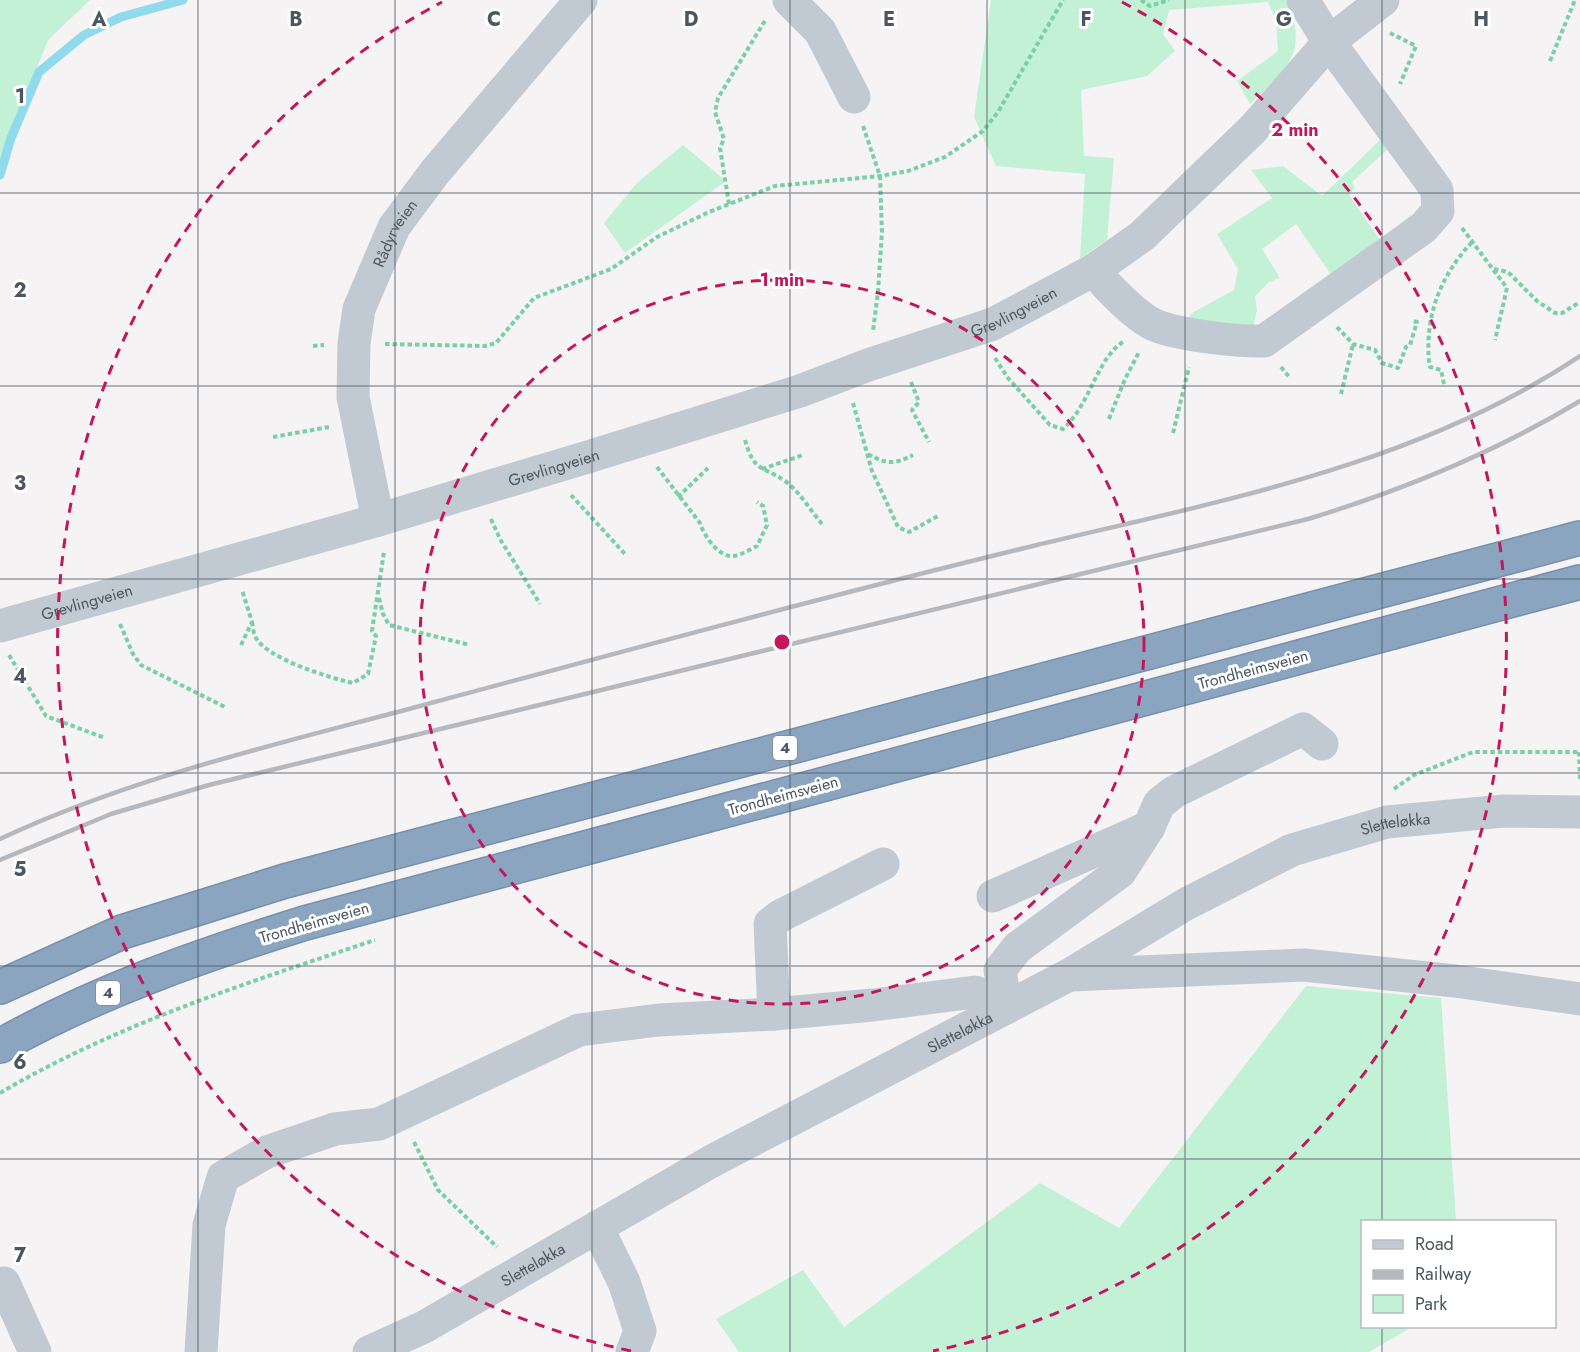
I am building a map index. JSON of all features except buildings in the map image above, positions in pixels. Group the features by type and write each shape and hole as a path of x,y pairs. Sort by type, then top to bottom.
{"highway":[{"name":"4","path":"0,987 122,932 285,880 1580,538"},
{"name":"Trondheimsveien","path":"0,1046 69,1010 145,976 305,923 1580,582"}],"street":[{"name":"Rådyrveien","path":"383,519 353,397 354,343 359,309 394,227 435,172 581,0"},
{"path":"1094,270 1107,288 1153,337 1200,334 1233,341 1263,341 1423,228 1438,211 1434,185 1329,42 1303,0"},
{"path":"780,5 820,31 854,97"},
{"name":"Grevlingveien","path":"2,637 108,596 383,519 736,411 993,324 1094,270 1142,236 1246,136 1329,42 1371,9"},
{"path":"1006,1008 1000,970 1017,948 1120,872 1149,827 1158,804 1174,792 1302,729 1322,744"},
{"name":"Sletteløkka","path":"369,1352 424,1327 712,1161 1068,976 1186,903 1292,850 1387,822 1504,812 1580,812"},
{"path":"993,896 1149,827"},
{"path":"774,1014 770,924 780,916 883,864"},
{"path":"1068,976 1304,965 1455,981 1580,999"},
{"path":"201,1352 209,1225 223,1177 267,1152 335,1130 379,1124 579,1030 659,1020 774,1014 975,992 1006,1008"},
{"path":"597,1227 624,1282 640,1332 632,1352"},
{"path":"4,1283 35,1352"}],"path":[{"path":"313,346 354,343 485,346 496,343 534,298 611,269 657,237 729,204 775,186 880,176 908,171 945,157 983,131 998,112 1063,0"},
{"path":"1141,0 1150,6 1169,0"},
{"path":"1550,61 1575,0"},
{"path":"729,204 720,148 724,139 715,112 716,105 780,5"},
{"path":"1371,9 1416,46 1396,93"},
{"path":"854,97 880,176 882,232 878,292 856,369 867,454 898,526 909,532 938,516"},
{"path":"1437,201 1473,241 1507,288 1495,340"},
{"path":"1444,384 1441,370 1430,368 1428,347 1435,296 1462,253 1473,241"},
{"path":"1494,269 1508,272 1537,301 1555,314 1580,302"},
{"path":"1319,302 1353,344 1375,350 1382,363 1398,368 1406,347 1410,345 1417,322 1413,321"},
{"path":"977,329 1008,378 1050,425 1063,429 1084,405 1109,355 1120,344 1153,337"},
{"path":"1173,433 1195,336 1200,334"},
{"path":"1109,419 1125,378 1139,352 1153,337"},
{"path":"1341,394 1353,344"},
{"path":"905,352 910,380 919,402 912,410 929,442"},
{"path":"736,411 751,460 786,482 822,524"},
{"path":"273,437 358,422"},
{"path":"644,439 661,475 722,554 734,556 758,546 767,525 764,506 758,502"},
{"path":"867,454 885,463 897,463 913,455"},
{"path":"762,469 803,455"},
{"path":"678,497 708,468"},
{"path":"564,488 626,554"},
{"path":"479,489 500,539 540,604"},
{"path":"234,560 255,637 269,651 330,678 352,683 368,674 375,650 376,636 372,631 378,594 383,519"},
{"path":"378,594 382,614 389,625 470,645"},
{"path":"108,596 133,654 141,665 227,708"},
{"path":"241,645 252,622"},
{"path":"2,637 30,692 46,716 105,738"},
{"path":"1387,822 1383,806 1390,792 1414,775 1473,752 1580,752"},
{"path":"400,1115 438,1190 497,1246 513,1276"}],"green space":[{"path":"0,0 90,0 48,40 0,160"},
{"path":"991,0 1287,0 1296,34 1295,47 1284,70 1250,104 1237,81 1278,51 1276,21 1268,2 1169,10 1163,34 1175,51 1147,76 1081,90 1084,156 1114,158 1107,240 1080,259 1085,174 996,166 974,117"},
{"path":"1381,139 1388,149 1352,182 1355,188 1349,195 1380,240 1411,215 1419,221 1339,286 1296,224 1262,249 1280,278 1269,282 1255,296 1257,310 1251,336 1185,323 1192,313 1234,290 1238,269 1217,234 1272,198 1251,170 1283,166 1322,196"},
{"path":"683,145 726,181 625,253 604,223 636,184"},
{"path":"1306,986 1441,998 1456,1220 1361,1220 1361,1328 1410,1328 1369,1352 739,1352 716,1319 803,1270 844,1327 1040,1183 1119,1228"}],"waterway":[{"path":"0,175 11,138 39,72 84,35 121,17 183,0"}],"railway":[{"path":"0,839 102,797 260,748 802,604 1174,513 1315,475 1385,452 1452,425 1517,394 1580,356"},
{"path":"0,860 111,814 209,785 1308,519 1378,496 1447,469 1515,437 1580,401"}]}
